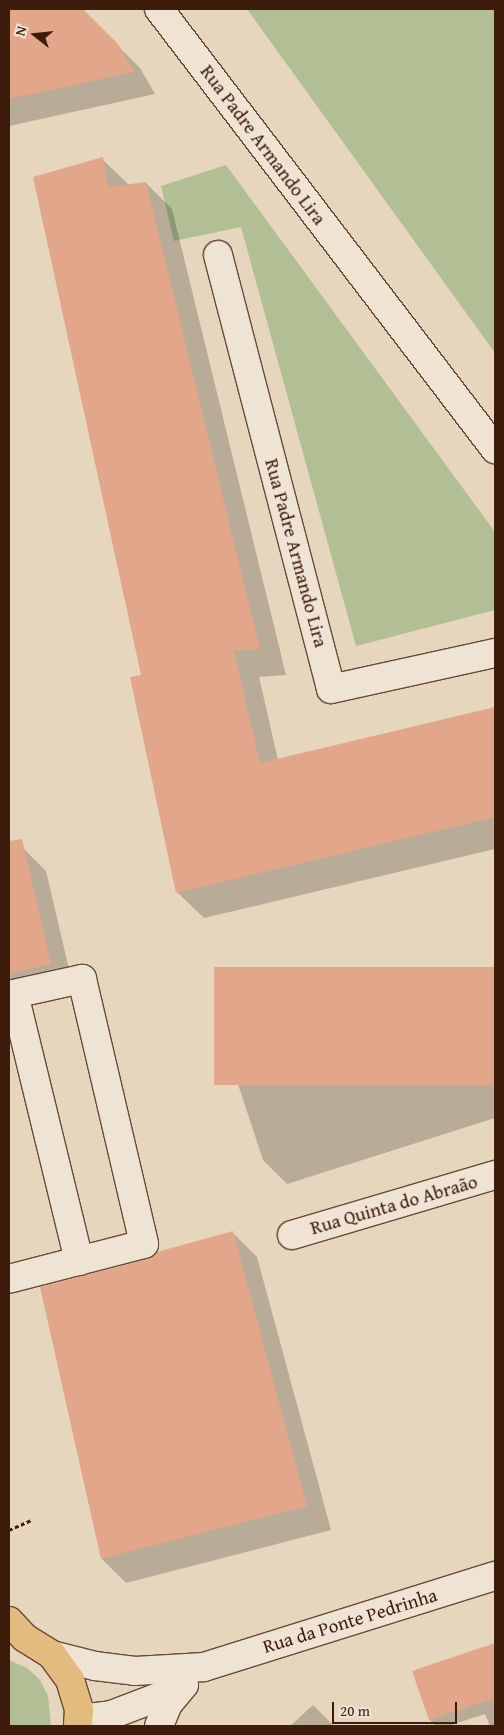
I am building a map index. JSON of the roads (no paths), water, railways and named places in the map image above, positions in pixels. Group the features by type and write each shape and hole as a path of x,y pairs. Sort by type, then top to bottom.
{"main road":[{"path":"14,1631 52,1655 70,1680 79,1723"}],"street":[{"name":"Rua Padre Armando Lira","path":"159,9 495,449"},
{"name":"Rua Padre Armando Lira","path":"218,255 331,689 495,653"},
{"path":"9,1278 79,1261 144,1244 82,979 11,994 79,1261"},
{"name":"Rua Quinta do Abraão","path":"292,1235 495,1175"},
{"name":"Rua da Ponte Pedrinha","path":"52,1655 95,1666 135,1671 204,1667 495,1576"},
{"name":"Rua da Ponte Pedrinha","path":"159,1726 179,1689 204,1667"},
{"name":"Rua da Ponte Pedrinha","path":"79,1723 111,1715 179,1689"}]}
